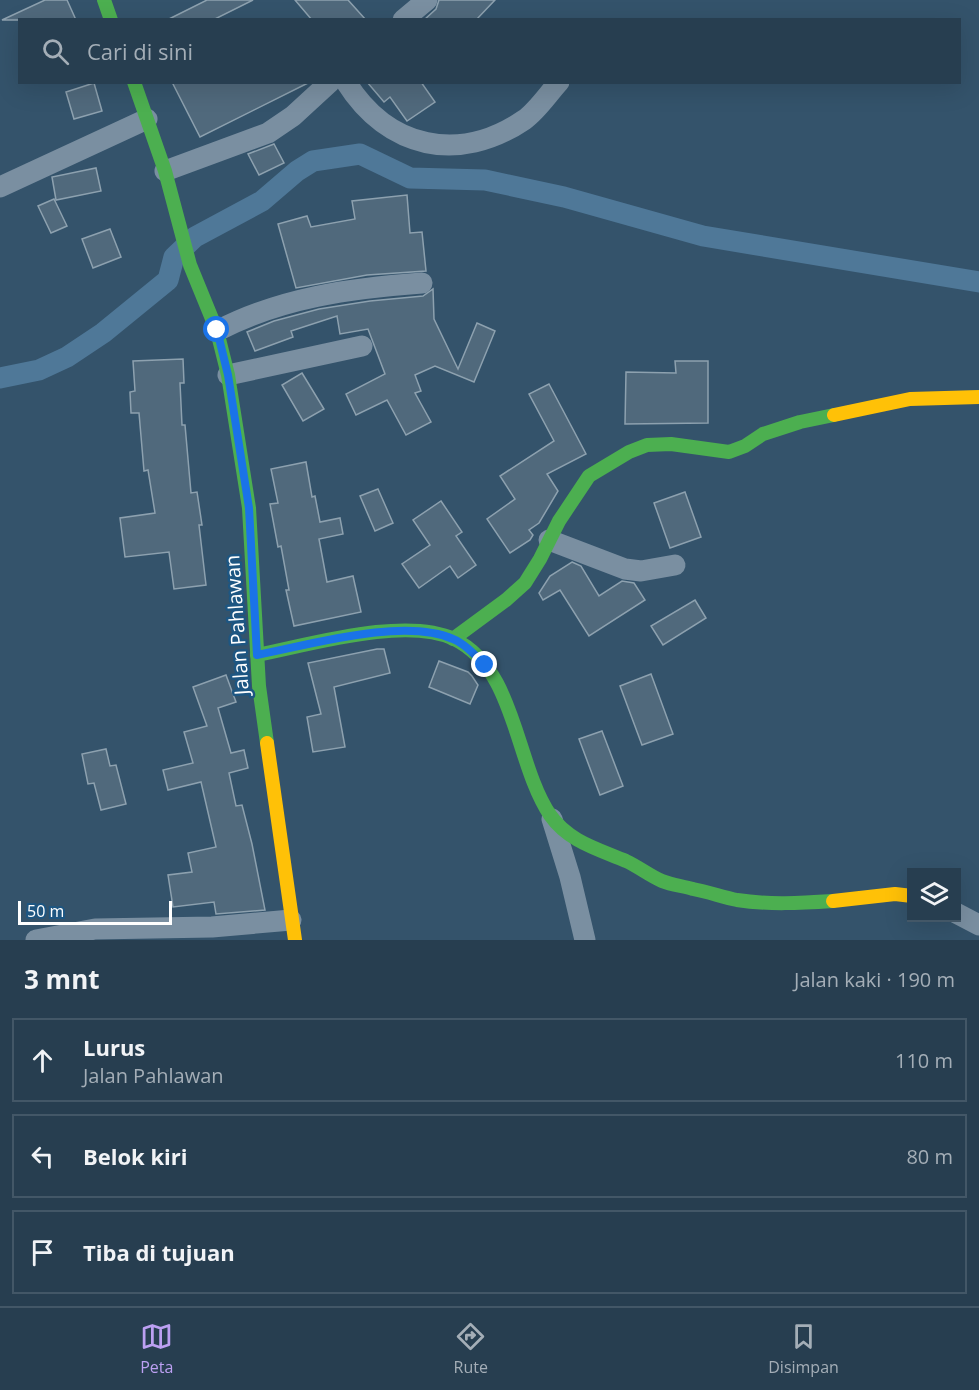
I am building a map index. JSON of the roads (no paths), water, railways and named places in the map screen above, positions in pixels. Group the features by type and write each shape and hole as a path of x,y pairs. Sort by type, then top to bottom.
{"street":[{"path":"104,0 110,18"},
{"path":"406,18 428,0"},
{"name":"Jalan Pahlawan","path":"135,84 165,171 190,265 217,330 228,375 249,508 259,686 293,930"},
{"path":"165,171 268,133 293,116 328,84"},
{"path":"347,84 356,99 390,128 416,141 440,146 483,141 526,119 557,84"},
{"path":"0,187 147,119"},
{"path":"217,330 242,318 278,306 355,290 422,283"},
{"path":"228,375 362,346"},
{"path":"453,639 525,583 559,521 589,476 629,452 647,446 671,444 729,452 745,446 763,434 800,422 910,399 979,397"},
{"path":"549,540 625,569 641,571 675,565"},
{"path":"257,655 375,632 407,630 432,633 453,639 471,650 497,682 537,790 551,816 570,877 585,940"},
{"path":"551,816 574,839 590,848 628,862 663,881 738,900 804,903 895,894 907,895"},
{"path":"961,915 979,925"},
{"path":"36,940 89,930 212,927 293,930"}],"waterway":[{"path":"0,378 39,370 67,357 103,333 168,280 174,257 195,237 262,201 297,171 313,161 360,154 410,178 485,180 564,197 703,236 979,282"}]}
